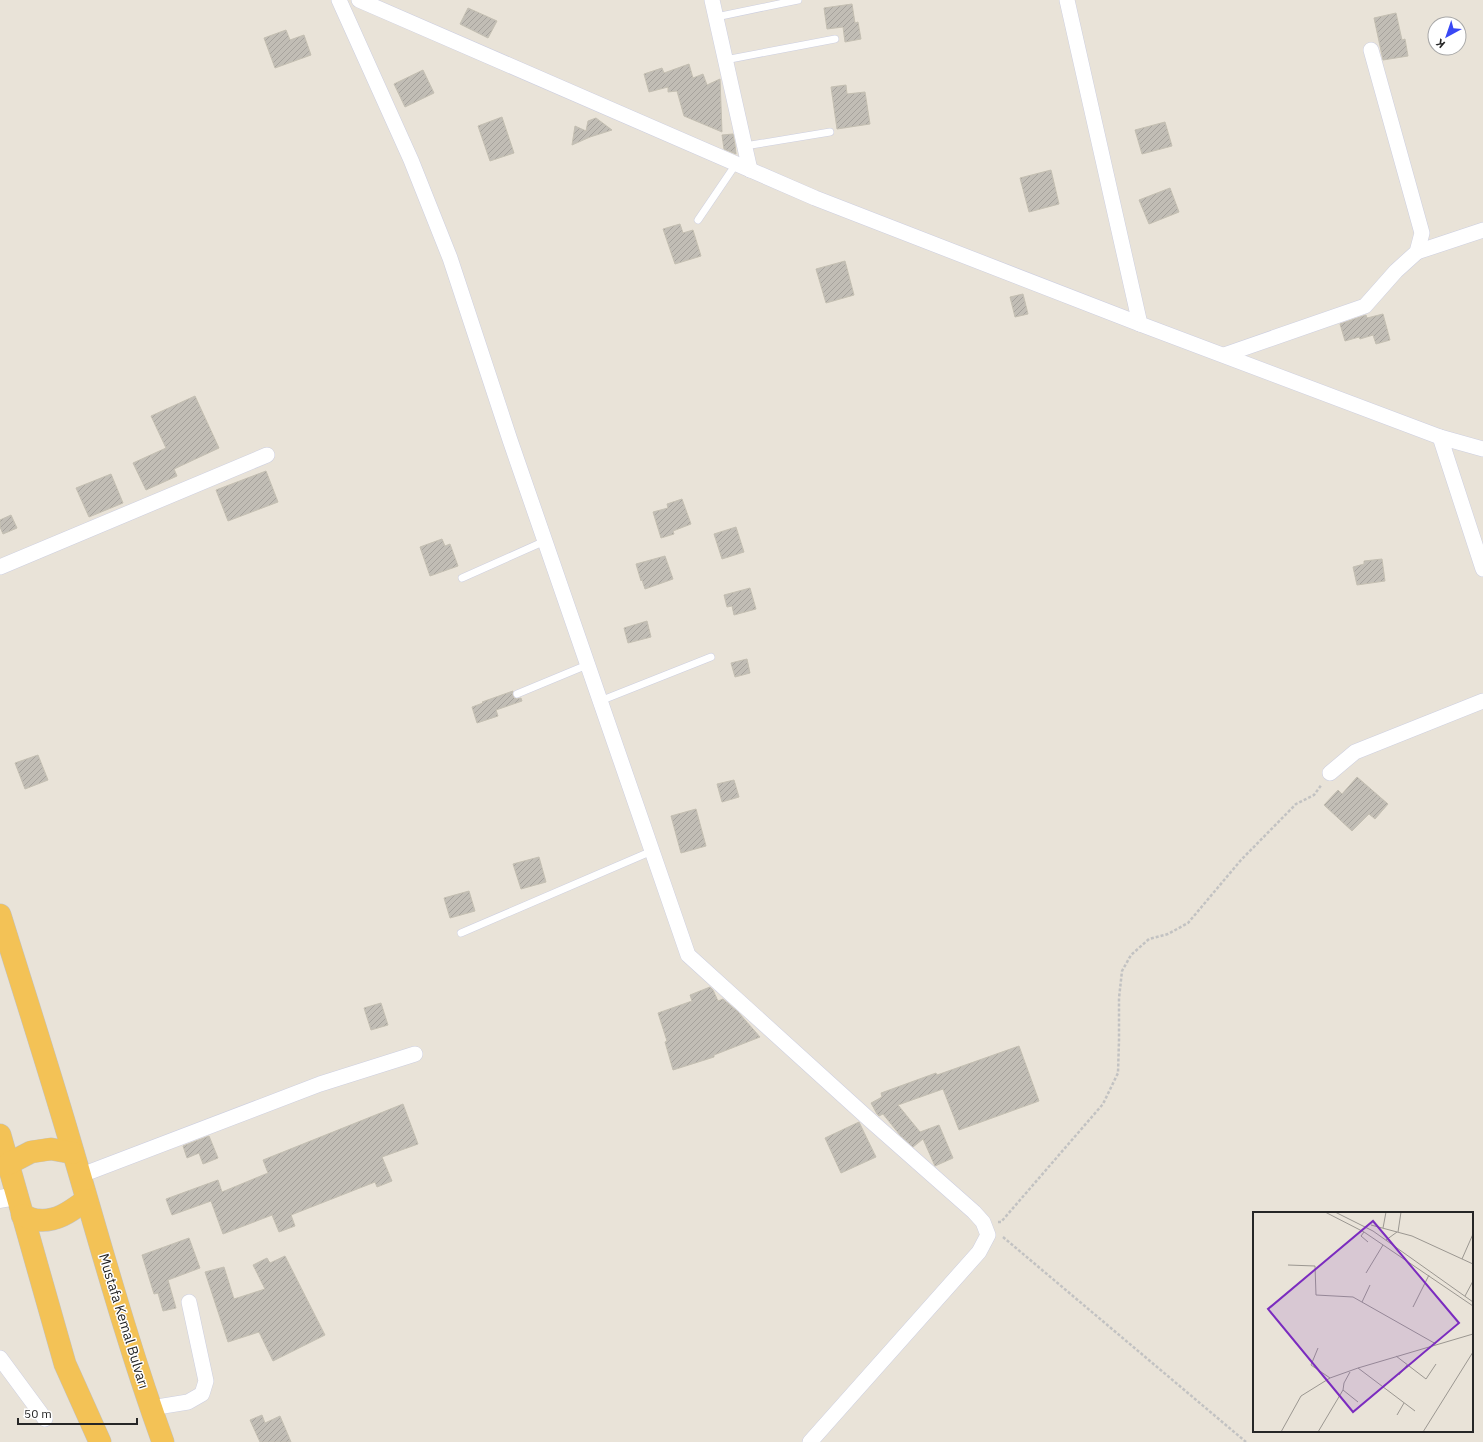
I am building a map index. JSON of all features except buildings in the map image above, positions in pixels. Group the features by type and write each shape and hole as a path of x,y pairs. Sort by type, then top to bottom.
{"highway":[{"name":"Mustafa Kemal Bulvarı","path":"0,915 150,1408 163,1442"},
{"path":"0,1135 8,1164 13,1204 65,1364 100,1442"},
{"path":"8,1164 31,1152 52,1149 73,1153"},
{"path":"13,1204 37,1220 55,1219 68,1213 86,1200"}],"street":[{"path":"338,0 411,160 450,258 510,440 688,955 974,1212 983,1222 988,1235 979,1252 810,1442"},
{"path":"359,0 814,198 1140,324 1440,437 1483,449"},
{"path":"712,0 750,170"},
{"path":"1067,0 1140,324"},
{"path":"1371,50 1422,233 1417,252"},
{"path":"1224,355 1365,306 1396,271 1417,252 1483,230"},
{"path":"1440,437 1483,569"},
{"path":"0,567 267,456"},
{"path":"1330,773 1355,752 1483,701"},
{"path":"79,1176 320,1084 415,1054"},
{"path":"150,1408 188,1402 202,1394 206,1382 190,1302"},
{"path":"0,1358 45,1419"}],"lane":[{"path":"716,17 798,0"},
{"path":"725,60 835,39"},
{"path":"745,146 830,132"},
{"path":"698,220 736,164"},
{"path":"462,578 545,541"},
{"path":"600,701 711,657"},
{"path":"518,694 587,665"},
{"path":"461,934 652,852"}],"path":[{"path":"983,1222 1001,1222 1103,1104 1118,1073 1119,998 1122,971 1131,955 1149,939 1168,934 1188,923 1242,860 1296,804 1314,794 1330,773"},
{"path":"983,1222 1246,1442"}]}
